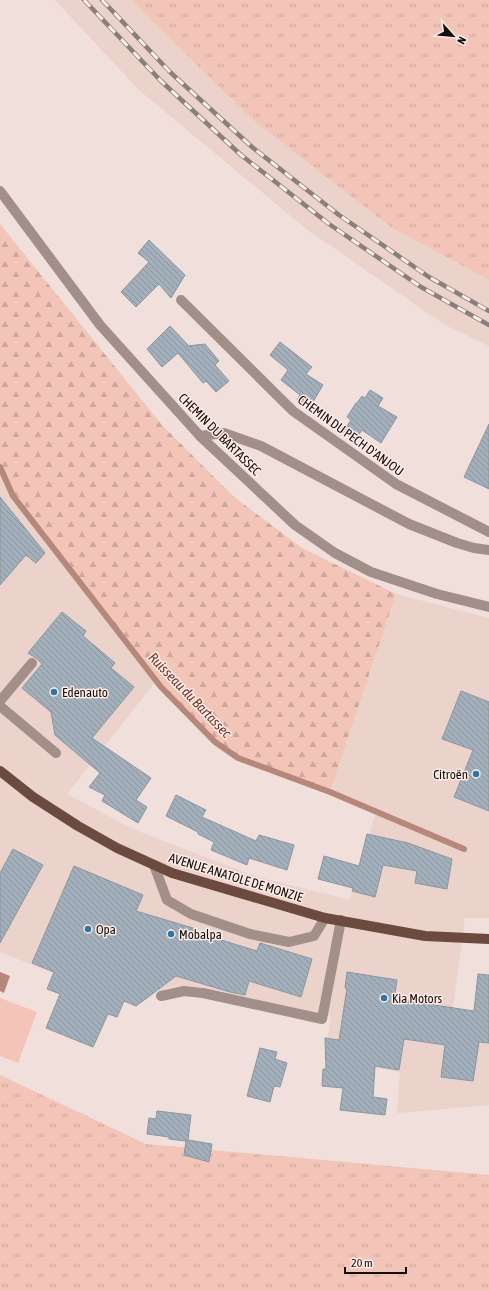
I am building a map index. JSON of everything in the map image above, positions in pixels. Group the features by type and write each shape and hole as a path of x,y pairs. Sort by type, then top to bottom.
{"main road":[{"name":"AVENUE ANATOLE DE MONZIE","path":"0,771 33,797 78,826 117,848 172,873 325,918 424,936 489,939"}],"street":[{"name":"CHEMIN DU BARTASSEC","path":"0,191 100,325 200,436 295,525 335,554 371,572 437,594 489,607"},
{"name":"CHEMIN DU PECH D'ANJOU","path":"182,300 293,411 396,484 489,532"},
{"path":"200,436 224,433 261,446 409,524 457,543 474,548 489,550"},
{"path":"0,701 32,663"},
{"path":"0,706 56,753"},
{"path":"154,865 167,900 190,914 250,934 289,942 314,936 325,918"},
{"path":"161,996 184,991 203,993 322,1019 341,920"}],"shaded area":[{"path":"55,0 132,0 254,121 392,228 489,280 489,346 445,325 305,228 139,90"},
{"path":"0,467 13,496 156,681 67,794 135,830 257,877 350,900 376,812 330,792 396,594 489,618 489,918 465,918 449,1038 489,1043 489,1105 397,1113 400,1072 324,1059 331,1017 203,987 176,986 165,989 156,992 136,1006 0,952"},
{"path":"0,972 10,976 4,993 0,991"}],"green space":[{"path":"132,0 489,0 489,280 392,228 254,121"},
{"path":"0,224 162,425 234,497 302,548 396,594 330,792 238,758 215,742 161,687 13,496 0,467"},
{"path":"0,998 37,1012 18,1063 0,1056"},
{"path":"0,1075 146,1144 489,1175 489,1291 0,1291"}],"building":[{"path":"149,240 185,275 171,298 159,284 136,307 121,292 149,262 138,253"},
{"path":"170,326 188,345 187,346 205,344 219,361 215,365 229,381 216,392 206,381 203,383 178,353 162,367 147,349"},
{"path":"280,342 312,367 306,374 323,385 310,407 297,400 300,395 281,380 288,370 270,355"},
{"path":"370,390 383,398 378,406 397,417 381,443 362,430 355,440 343,432 351,420 347,417 356,403 362,396 365,398"},
{"path":"489,424 489,489 464,477"},
{"path":"0,497 45,553 36,563 26,555 0,585"},
{"path":"62,612 86,631 83,636 115,663 111,668 134,687 92,738 151,778 136,800 147,807 138,823 102,801 105,795 89,787 100,773 55,735 51,712 22,688 42,664 28,653"},
{"name":"Citroën","path":"461,691 489,702 489,811 454,797 473,750 442,739"},
{"path":"176,795 206,810 202,817 256,841 259,835 294,845 287,870 249,858 247,865 211,850 214,842 166,816"},
{"path":"367,834 408,843 452,859 447,889 415,883 417,871 383,865 375,897 352,891 353,888 318,879 324,856 359,866"},
{"path":"13,849 43,865 0,943 0,873"},
{"path":"74,866 143,895 136,911 196,929 195,932 257,951 260,943 312,959 301,997 249,981 245,995 176,976 136,1006 124,1001 117,1017 108,1014 93,1047 46,1028 60,994 47,989 54,972 32,963"},
{"path":"347,972 397,980 394,999 474,1011 478,974 489,975 489,1043 479,1042 473,1081 441,1077 445,1045 404,1039 399,1070 375,1066 373,1097 387,1099 385,1115 340,1110 343,1088 322,1086 323,1069 326,1069 325,1038 339,1040 347,988 345,988"},
{"path":"260,1048 277,1052 275,1059 287,1063 280,1087 274,1086 270,1102 247,1096"},
{"path":"157,1111 191,1115 188,1140 212,1144 209,1162 184,1155 186,1141 147,1134 149,1118 156,1119"}],"waterway":[{"name":"Ruisseau du Bartassec","path":"0,467 13,496 161,687 215,742 238,758 330,792 464,849"}],"railway":[{"path":"84,0 161,81 241,155 329,224 421,287 489,325"},
{"path":"102,0 170,72 252,147 339,215 429,277 489,311"}],"place":[{"name":"Edenauto","path":"54,692"},
{"name":"Citroën","path":"476,774"},
{"name":"Opa","path":"88,929"},
{"name":"Mobalpa","path":"171,934"},
{"name":"Kia Motors","path":"384,998"}]}
